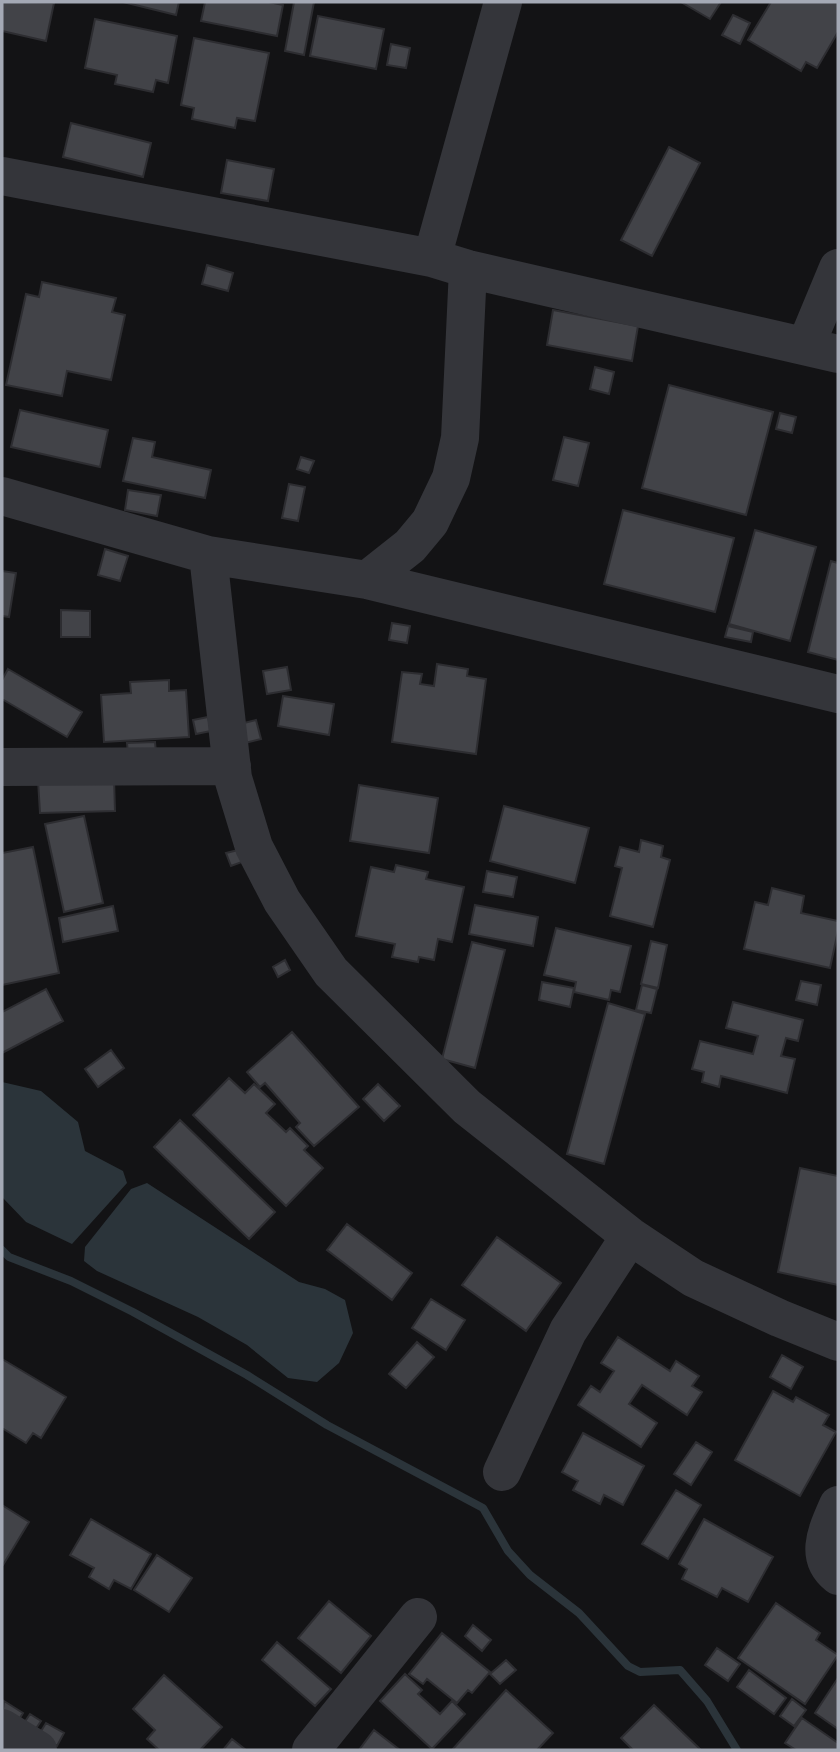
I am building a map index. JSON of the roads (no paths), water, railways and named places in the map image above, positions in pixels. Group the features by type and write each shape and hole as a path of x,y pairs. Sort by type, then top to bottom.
{"street":[{"path":"367,580 410,546 430,522 451,478 460,438 450,264 503,2"},
{"path":"2,176 450,264 822,350 838,268"},
{"path":"2,496 208,555 367,580 838,695"},
{"path":"208,555 233,778 254,847 282,901 331,972 467,1107 630,1236 693,1278 838,1342"},
{"path":"2,767 232,766"},
{"path":"502,1472 568,1331 630,1236"},
{"path":"838,1505 823,1541 827,1559 838,1576"},
{"path":"311,1750 418,1617"},
{"path":"2,1728 38,1750"}],"waterway":[{"path":"2,1250 9,1257 71,1281 133,1312 247,1375 327,1425 483,1508 508,1551 530,1575 579,1613 628,1666 640,1672 680,1670 707,1701 737,1750"}]}
